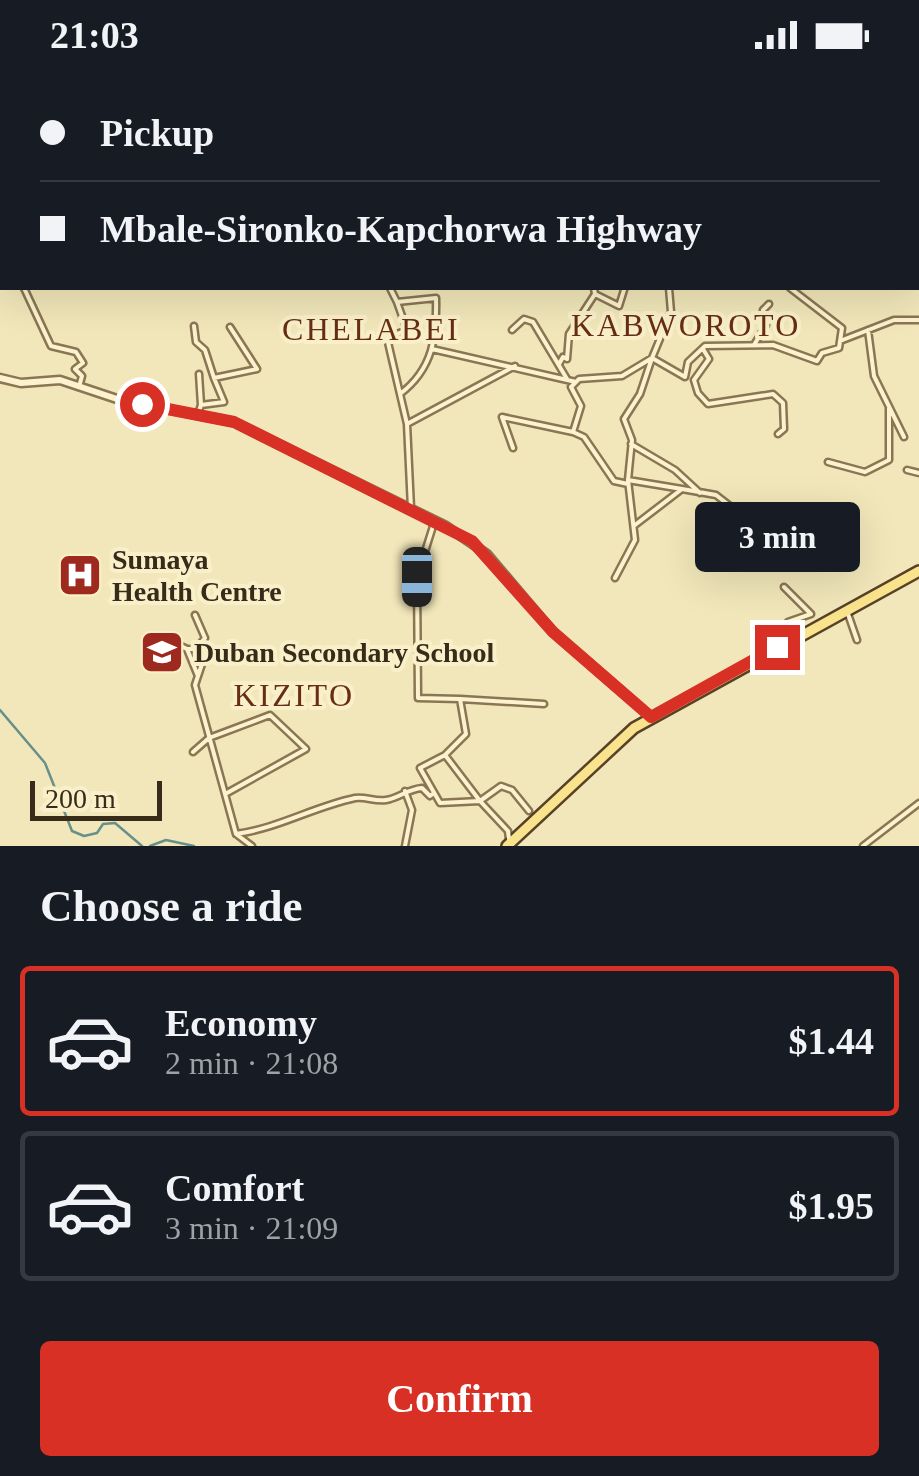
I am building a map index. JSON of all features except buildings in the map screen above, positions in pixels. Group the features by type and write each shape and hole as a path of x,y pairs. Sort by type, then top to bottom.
{"main road":[{"path":"508,845 617,741 651,717 919,571"}],"street":[{"path":"25,290 51,346 76,352 82,363 75,368 82,376 79,387"},
{"path":"391,290 407,330 388,338 407,424 411,508"},
{"path":"559,364 563,357 568,358 570,334 594,291 620,306 624,290"},
{"path":"615,578 634,548 635,525 628,482 631,444 624,419 640,394 671,312 670,290"},
{"path":"652,358 685,377 688,362 702,349 773,345 817,361 822,353 839,348 842,328 793,290"},
{"path":"397,302 436,298 437,342 416,382 400,394"},
{"path":"754,346 766,325 763,310 769,304"},
{"path":"840,341 910,316 919,320"},
{"path":"512,330 524,318 533,322 566,380"},
{"path":"194,326 196,342 205,350 224,402 200,410"},
{"path":"214,378 257,370 230,327"},
{"path":"868,330 867,350 888,408 904,437"},
{"path":"432,349 576,382 622,376 652,358"},
{"path":"702,349 709,359 694,380 698,393 708,404 773,394 782,403 784,429 778,434"},
{"path":"407,424 515,366"},
{"path":"198,374 200,410"},
{"path":"0,378 21,384 50,378 120,400 200,410 245,427 435,520 487,554 553,632 651,717"},
{"path":"573,432 581,406 571,387 576,382"},
{"path":"828,462 865,472 889,460 888,408"},
{"path":"513,448 502,418 573,432 584,437 614,481 716,495 743,516 758,518 803,544"},
{"path":"631,444 675,470 701,494"},
{"path":"907,470 919,473"},
{"path":"635,525 682,489"},
{"path":"435,520 417,577 418,698 544,704"},
{"path":"779,632 788,622 811,614 784,587"},
{"path":"846,610 857,640"},
{"path":"173,642 196,649 205,638 195,615"},
{"path":"187,649 198,676"},
{"path":"203,661 195,684 227,793 225,806 240,844 252,846"},
{"path":"460,700 466,734 445,755 420,768 440,803 480,801 501,786 512,790 529,811"},
{"path":"193,752 209,738 270,716 306,749 227,793"},
{"path":"445,755 508,831 508,845"},
{"path":"236,834 266,830 361,797 387,800 422,788 430,796 434,793"},
{"path":"405,846 412,810 406,791"},
{"path":"863,846 919,803"}],"waterway":[{"path":"0,710 45,763 72,831 84,836 97,833 103,824 115,823 142,846"},
{"path":"150,846 166,840 194,846"}],"place":[{"name":"Sumaya Health Centre","path":"80,575"},
{"name":"Duban Secondary School","path":"162,652"}],"district":[{"name":"KABWOROTO","path":"686,325"},
{"name":"CHELABEI","path":"371,329"},
{"name":"KIZITO","path":"294,695"}],"route":[{"path":"142,404 234,422 472,541 496,563 553,632 651,717 777,647"}]}
